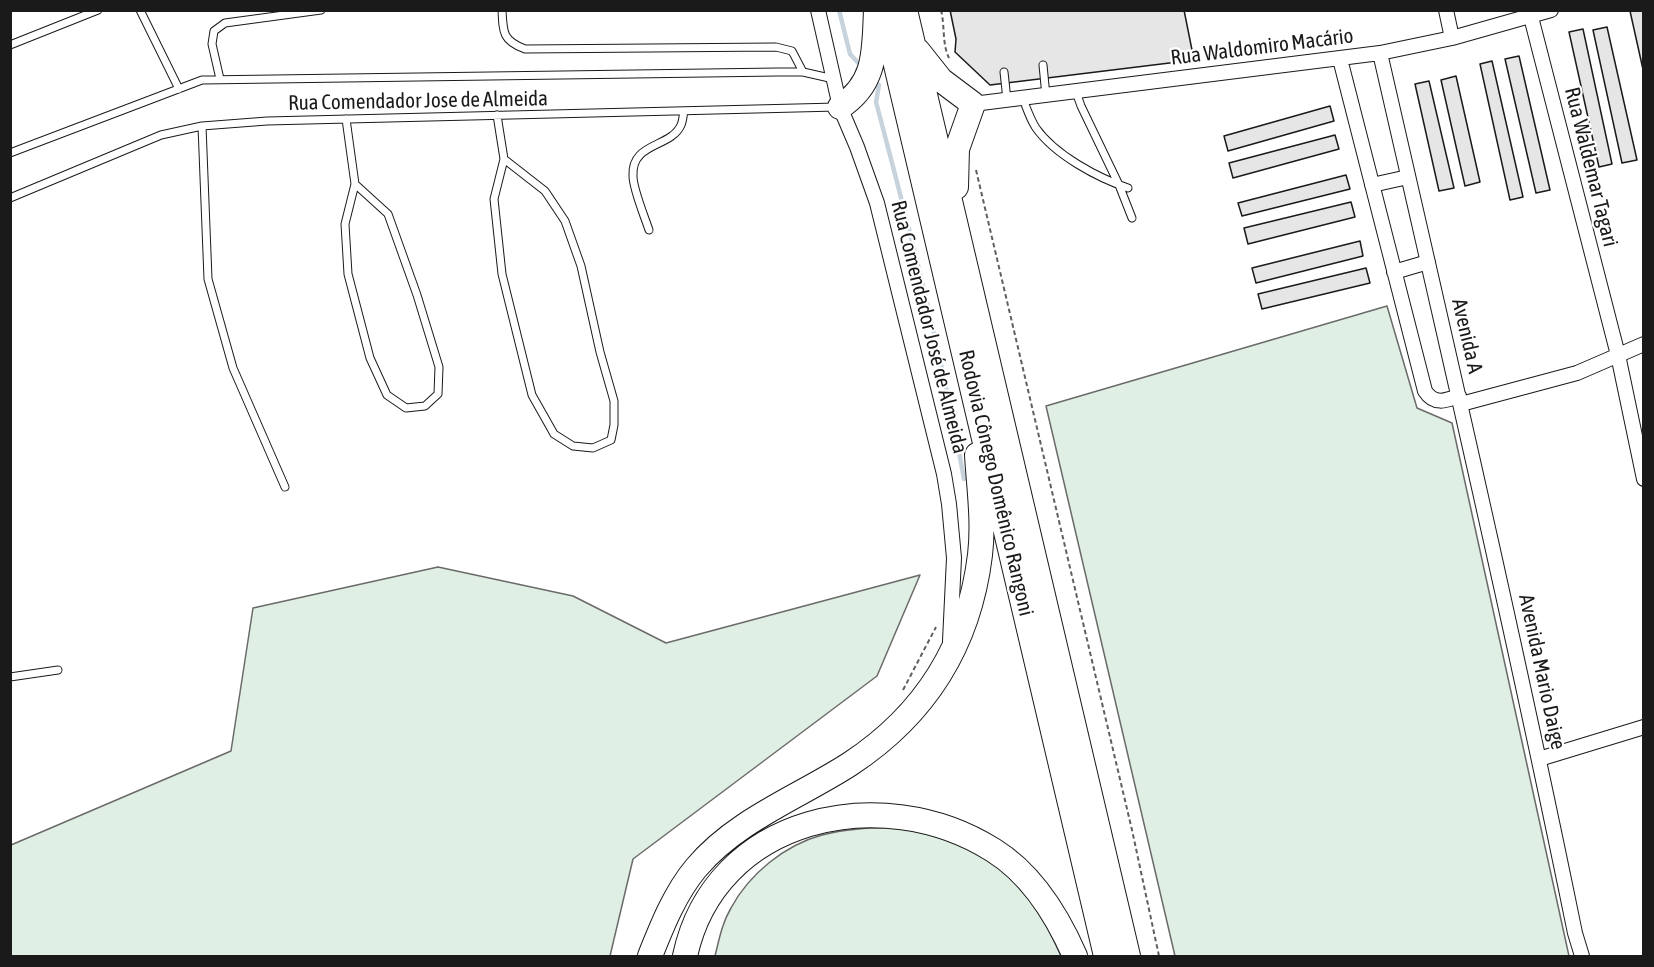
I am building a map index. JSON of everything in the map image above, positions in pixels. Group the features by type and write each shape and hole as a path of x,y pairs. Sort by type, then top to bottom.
{"highway":[{"path":"840,107 858,93 867,76 872,56 876,10"},
{"name":"Rodovia Cônego Domênico Rangoni","path":"883,10 1106,957"},
{"name":"Rodovia Cônego Domênico Rangoni","path":"905,10 1128,957"},
{"path":"913,45 941,80 973,104 957,149 956,220"},
{"path":"651,957 670,909 682,888 707,855 740,828 836,772 888,736 923,699 949,661 973,593 980,553 982,519 975,395"},
{"path":"685,957 702,908 734,867 756,849 780,835 808,824 849,817 896,815 964,833 995,851 1022,873 1043,897 1075,957"}],"street":[{"name":"Rua Comendador José de Almeida","path":"818,10 840,107 877,203 944,474 954,558 949,661"},
{"path":"1446,10 1452,38"},
{"name":"Rua Waldomiro Macário","path":"973,104 1380,53 1452,38 1551,10"},
{"name":"Rua Waldemar Tagari","path":"1531,17 1618,355 1644,479"},
{"name":"Avenida A","path":"1340,59 1425,391 1429,398 1437,401 1460,400 1380,53"},
{"path":"1372,185 1408,177"},
{"path":"1394,272 1428,262"},
{"path":"1460,400 1577,373 1644,344"},
{"name":"Avenida Mario Daige","path":"1460,400 1582,957"},
{"path":"1539,759 1644,727"}],"lane":[{"path":"10,45 98,10"},
{"path":"140,10 179,89"},
{"path":"220,79 212,44 214,31 225,23 321,10"},
{"path":"502,10 503,29 511,44 525,49 776,47 792,51 803,72"},
{"path":"1043,65 1046,96"},
{"path":"10,153 202,80 803,72 834,79"},
{"path":"1004,72 1007,100"},
{"path":"1077,92 1081,106 1119,185 1132,218"},
{"path":"1023,99 1037,130 1054,146 1105,180 1128,188"},
{"name":"Rua Comendador Jose de Almeida","path":"10,198 161,135 202,126 267,121 840,107"},
{"path":"649,230 633,176 636,158 646,149 675,133 681,125 684,111"},
{"path":"497,115 504,159 494,199 502,274 532,395 554,434 573,446 593,448 611,440 614,401 600,352 581,266 565,220 545,191 504,159"},
{"path":"346,119 355,184 345,224 348,274 370,358 387,395 406,408 425,406 438,394 439,367 417,295 388,214 355,184"},
{"path":"202,126 208,279 233,368 285,487"},
{"path":"10,677 58,670"}],"path":[{"path":"941,10 945,26 944,46 952,62"},
{"path":"976,167 1132,830 1159,957"},
{"path":"902,691 937,625"}],"green space":[{"path":"1387,306 1417,408 1452,423 1569,956 1175,956 1046,406"},
{"path":"438,567 573,596 666,643 920,575 877,676 633,859 610,956 11,956 11,845 231,751 253,608"},
{"path":"901,827 957,844 1000,868 1033,904 1061,956 715,956 725,920 731,908 748,884 769,862 795,846 822,835 861,829"}],"building":[{"path":"950,10 1184,10 1194,60 990,85 955,52 956,39"},
{"path":"1644,10 1644,74 1630,11"},
{"path":"1607,27 1637,160 1622,163 1593,30"},
{"path":"1583,29 1612,164 1599,167 1569,32"},
{"path":"1519,56 1550,190 1536,193 1505,59"},
{"path":"1492,61 1523,197 1510,200 1480,64"},
{"path":"1456,76 1480,182 1465,186 1441,80"},
{"path":"1429,81 1454,188 1439,191 1415,84"},
{"path":"1330,106 1334,121 1228,151 1224,136"},
{"path":"1335,135 1339,149 1233,178 1229,163"},
{"path":"1346,175 1350,189 1242,216 1238,203"},
{"path":"1351,202 1355,217 1248,244 1244,228"},
{"path":"1360,241 1363,256 1256,283 1252,268"},
{"path":"1366,268 1370,283 1262,309 1258,294"}],"waterway":[{"path":"839,10 850,54 861,66"},
{"path":"875,82 879,85 876,102 924,289 964,479"}]}
